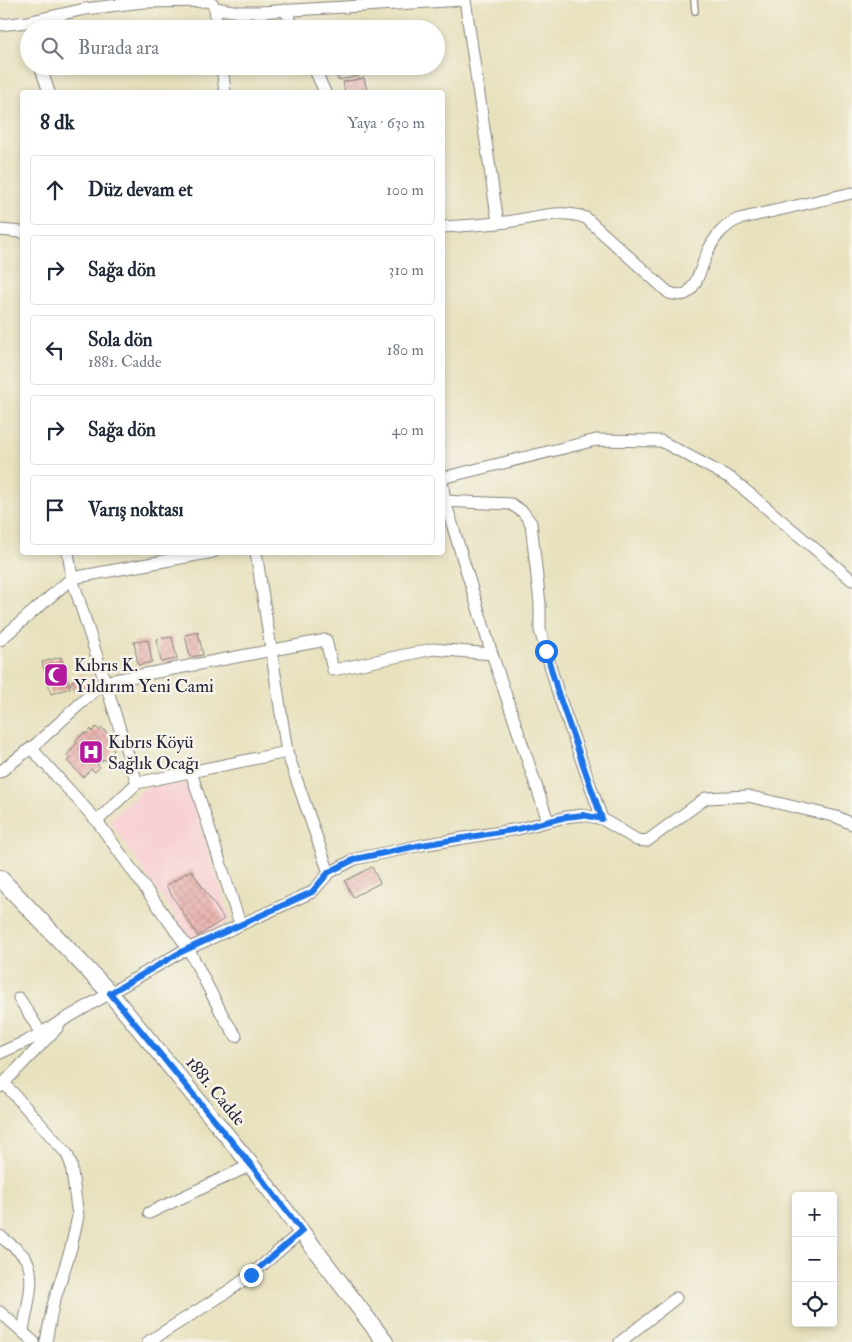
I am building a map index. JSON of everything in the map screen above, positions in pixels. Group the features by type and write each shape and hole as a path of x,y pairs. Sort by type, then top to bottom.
{"street":[{"path":"48,20 85,9 143,2 211,3 239,12 464,0 498,223"},
{"path":"211,3 215,20"},
{"path":"285,10 290,20"},
{"path":"0,25 20,26"},
{"path":"43,75 48,90"},
{"path":"223,75 226,90"},
{"path":"317,75 324,90"},
{"path":"445,228 498,223 561,214 586,218 670,293 677,295 684,294 694,284 709,249 717,236 732,222 852,193"},
{"path":"0,230 20,232"},
{"path":"445,479 596,440 661,441 732,479 852,580"},
{"path":"445,501 511,504 523,512 531,523 540,604 540,630 558,693 602,819"},
{"path":"445,504 492,654 548,821"},
{"path":"68,555 72,578 104,682 138,782"},
{"path":"0,640 72,578 197,555"},
{"path":"256,555 287,752 329,872"},
{"path":"0,772 31,748 104,682 326,640 333,670 433,649 492,654"},
{"path":"31,748 97,821 188,948 224,1018 236,1036"},
{"path":"97,821 138,782 287,752"},
{"path":"191,772 240,924"},
{"path":"0,1053 41,1033 188,948 312,892 329,872 355,859 583,815 602,819 638,840 647,841 706,798 748,796 837,817 852,824"},
{"name":"1881. Cadde","path":"0,878 110,993 251,1165 385,1342"},
{"path":"19,998 41,1033"},
{"path":"46,1342 53,1305 71,1248 78,1216 71,1164 67,1154 2,1085 68,1017"},
{"path":"149,1213 251,1165"},
{"path":"148,1342 251,1275 302,1231"},
{"path":"0,1236 25,1257 30,1268 27,1338"},
{"path":"620,1342 676,1298"},
{"path":"0,1312 27,1338"}],"lane":[{"path":"694,0 695,10"}],"shaded area":[{"path":"187,784 231,921 192,941 109,820 147,786"}],"building":[{"path":"337,75 359,75 359,76 338,80"},
{"path":"364,78 367,90 345,90 343,82"},
{"path":"198,632 203,655 190,657 185,635"},
{"path":"172,637 177,659 161,662 157,639"},
{"path":"148,640 152,662 138,665 134,642"},
{"name":"Kıbrıs K. Yıldırım Yeni Cami","path":"61,657 70,688 51,694 42,662"},
{"path":"81,674 89,682 78,692 70,683"},
{"name":"Kıbrıs Köyü Sağlık Ocağı","path":"96,727 100,731 102,728 117,743 112,748 114,750 111,754 113,756 107,762 104,759 97,765 100,767 95,772 91,769 83,777 67,761 70,758 67,755 77,743 75,741 91,729 92,732"},
{"path":"372,867 380,883 353,897 345,881"},
{"path":"191,870 224,919 198,936 166,886"}],"place":[{"name":"Kıbrıs K. Yıldırım Yeni Cami","path":"56,675"},
{"name":"Kıbrıs Köyü Sağlık Ocağı","path":"91,752"}],"route":[{"path":"251,1275 302,1231 251,1165 110,993 181,952 312,892 329,872 355,859 422,845 518,829 566,817 583,815 602,819 558,693 546,651"}]}
